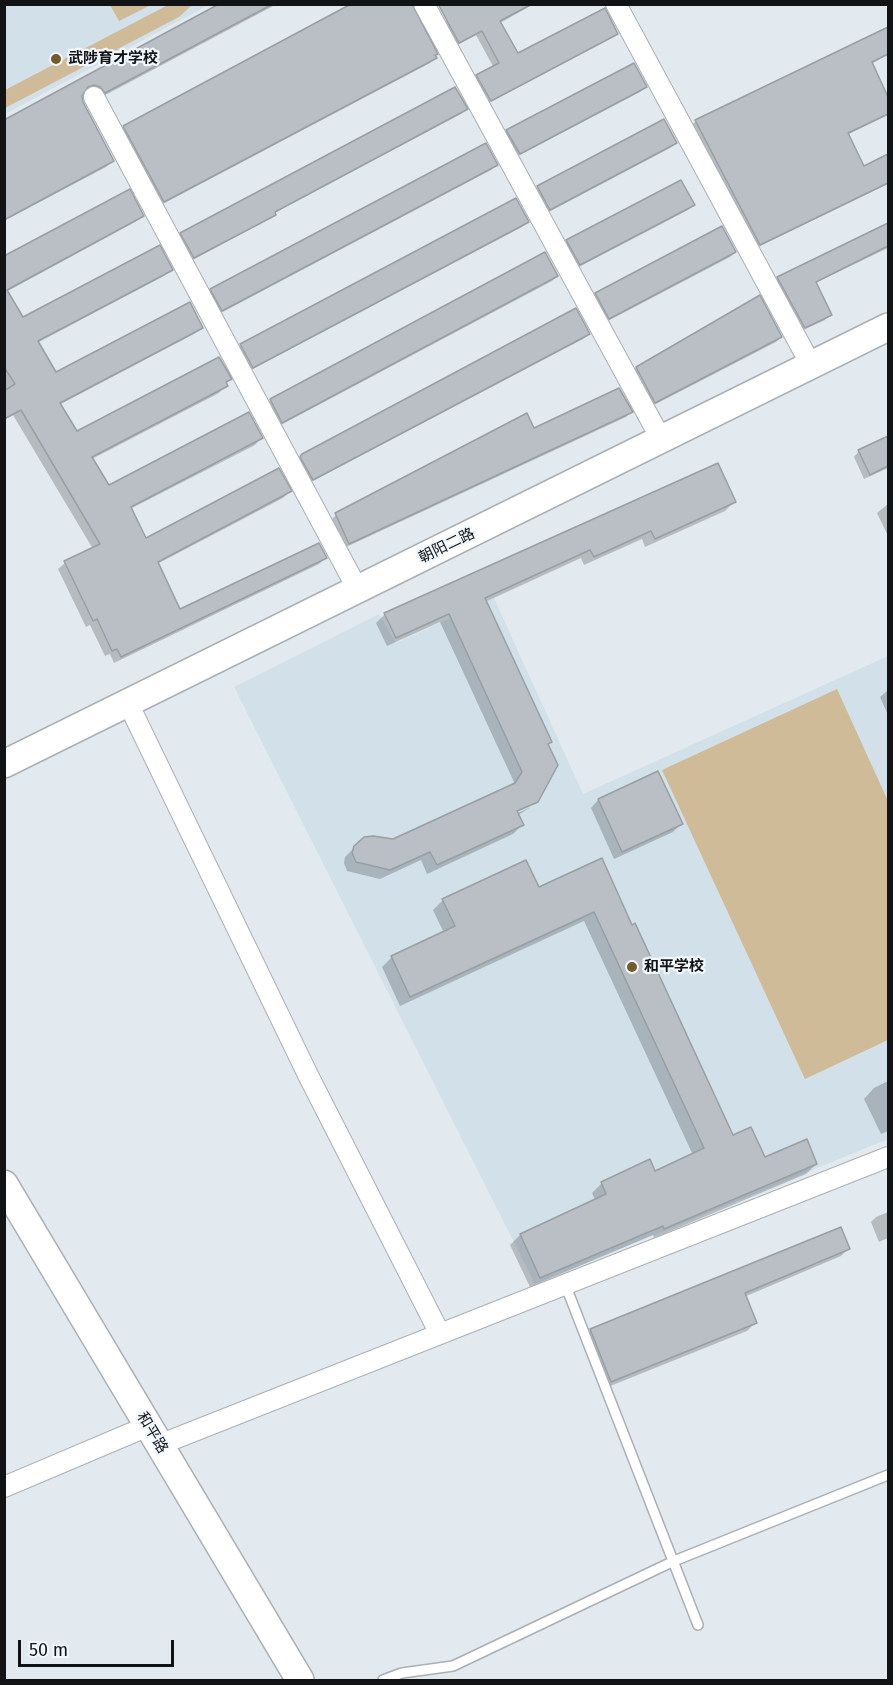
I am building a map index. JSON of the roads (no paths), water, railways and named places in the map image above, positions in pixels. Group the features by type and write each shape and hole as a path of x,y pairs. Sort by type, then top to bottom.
{"street":[{"path":"424,4 661,439"},
{"path":"616,4 812,365"},
{"path":"94,97 358,591"},
{"name":"朝阳二路","path":"4,764 888,327"},
{"path":"128,703 308,1075 440,1334"},
{"path":"4,1487 440,1334 888,1157"},
{"name":"和平路","path":"4,1184 300,1680"}],"lane":[{"path":"565,1284 699,1625"},
{"path":"383,1680 402,1673 453,1666 674,1561 888,1475"}],"place":[{"name":"武陟育才学校","path":"56,59"},
{"name":"和平学校","path":"632,967"}]}
